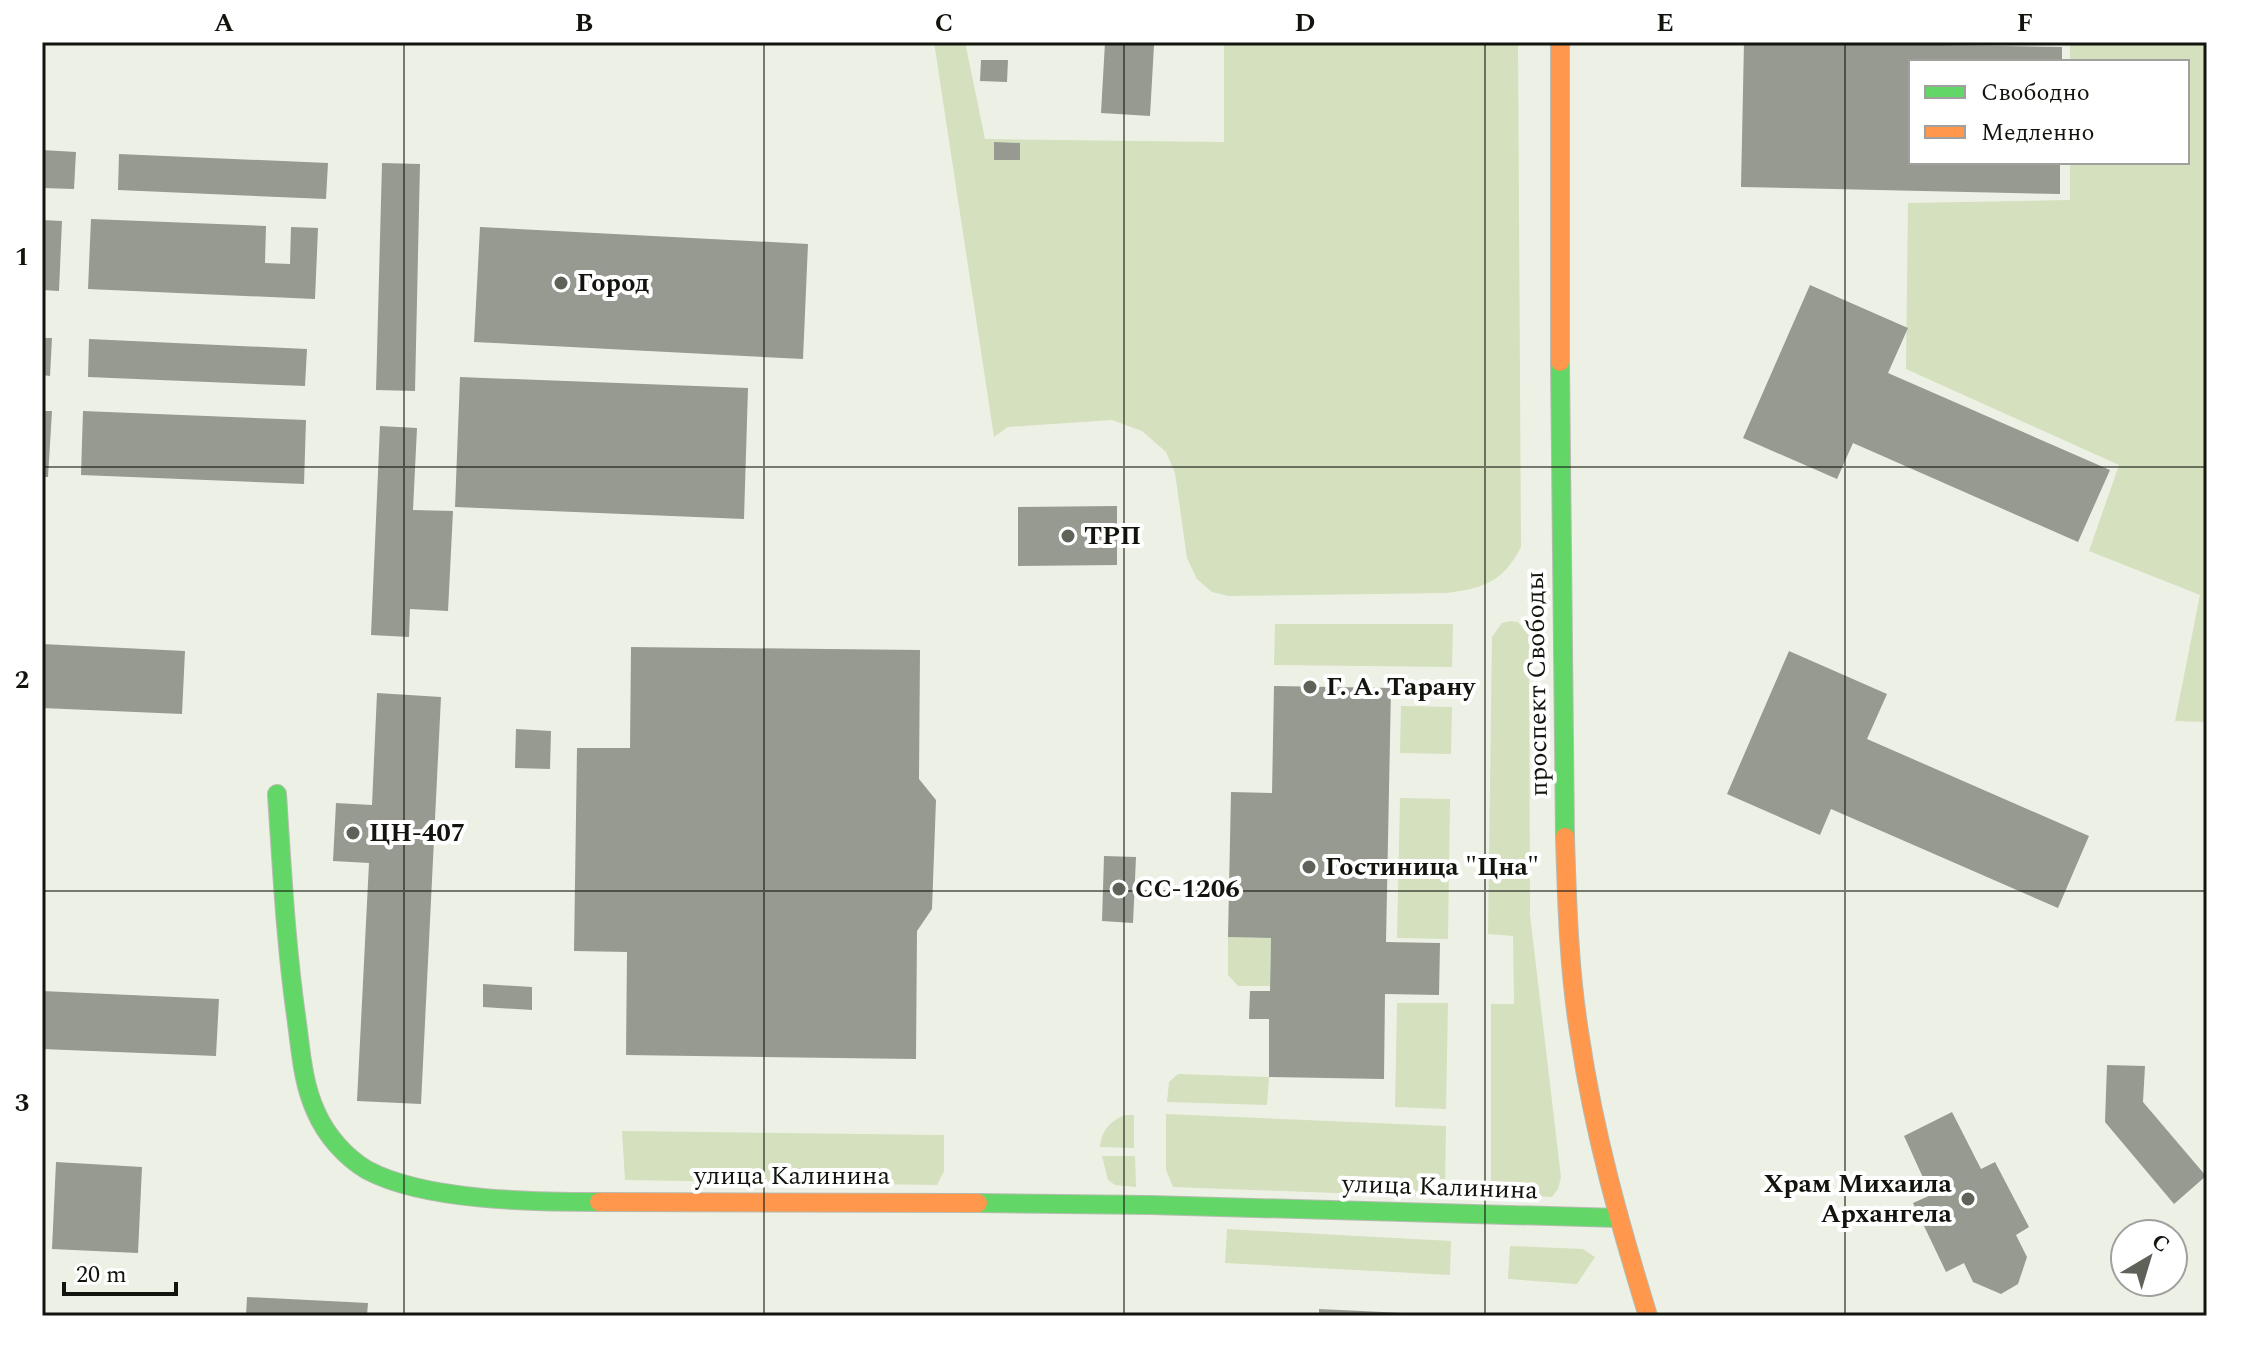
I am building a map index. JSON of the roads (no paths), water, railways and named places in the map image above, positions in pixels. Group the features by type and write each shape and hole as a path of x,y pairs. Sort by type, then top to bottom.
{"street":[{"name":"проспект Свободы","path":"1560,42 1560,603 1568,930 1573,996 1600,1145 1648,1316"},
{"name":"улица Калинина","path":"277,794 289,969 305,1081 316,1112 329,1135 346,1154 366,1169 391,1180 433,1191 535,1202 1150,1205 1619,1218"}],"place":[{"name":"Город","path":"561,283"},
{"name":"ТРП","path":"1068,536"},
{"name":"Г. А. Тарану","path":"1310,687"},
{"name":"ЦН-407","path":"353,833"},
{"name":"Гостиница \"Цна\"","path":"1309,867"},
{"name":"СС-1206","path":"1119,889"},
{"name":"Храм Михаила Архангела","path":"1968,1199"}]}
